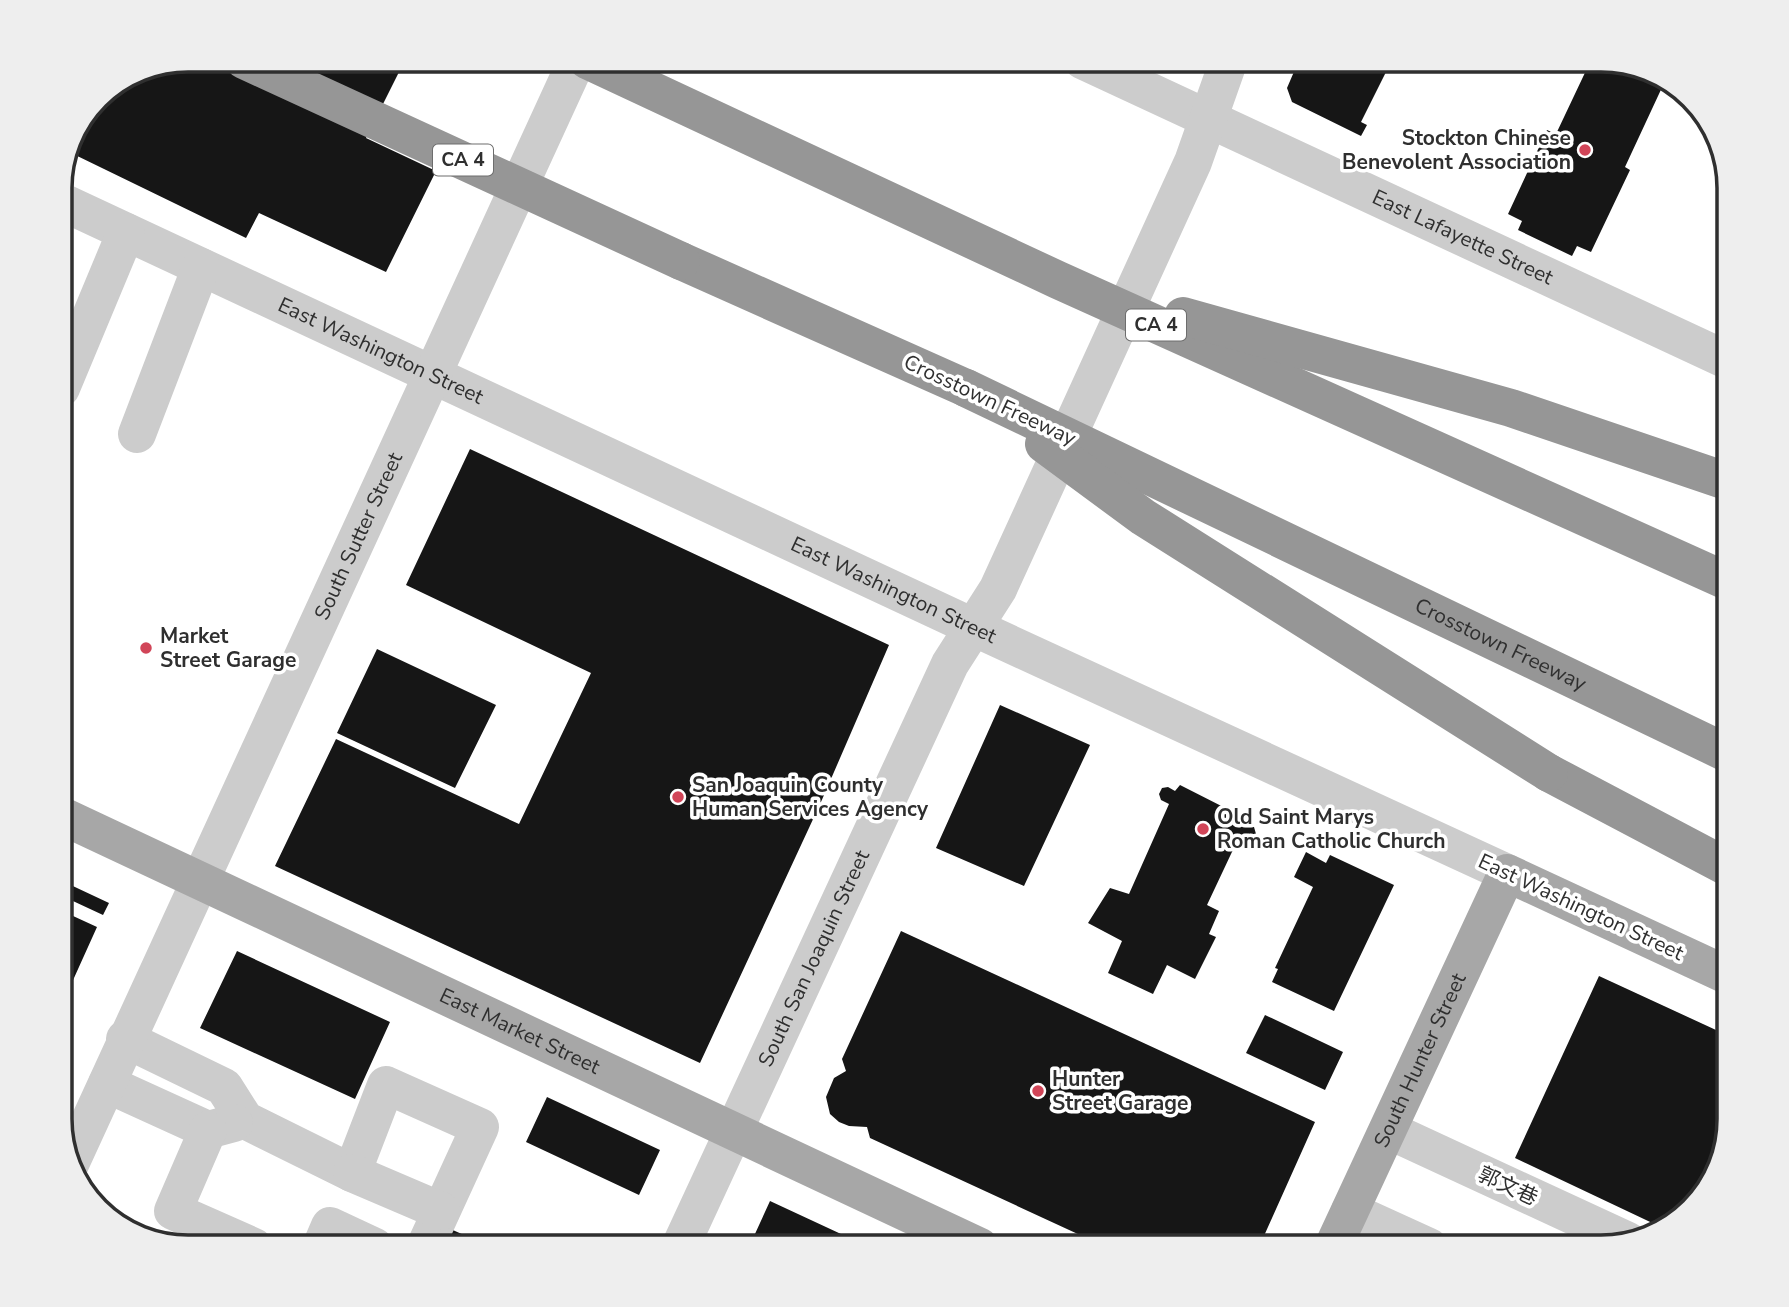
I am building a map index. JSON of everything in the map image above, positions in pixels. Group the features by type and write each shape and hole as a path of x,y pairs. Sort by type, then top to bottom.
{"highway":[{"name":"Crosstown Freeway","path":"270,72 669,255 966,387 1717,748"},
{"name":"CA 4","path":"613,72 1058,280 1717,576"},
{"path":"1058,280 1511,408 1717,478"},
{"path":"966,387 1143,517 1549,773 1717,861"}],"main road":[{"name":"East Market Street","path":"72,821 951,1235"},
{"name":"East Washington Street","path":"1507,873 1717,970"},
{"name":"South Hunter Street","path":"1340,1235 1507,873"}],"street":[{"name":"South Sutter Street","path":"76,1150 125,1039 571,72"},
{"name":"East Lafayette Street","path":"1108,72 1717,355"},
{"name":"South San Joaquin Street","path":"686,1235 950,664 998,589 1193,162 1225,72"},
{"name":"East Washington Street","path":"72,207 973,628 1507,873"},
{"path":"72,362 126,232"},
{"path":"137,434 201,267"},
{"path":"125,1039 225,1087 245,1119 352,1173 441,1212"},
{"path":"107,1084 208,1130 245,1119"},
{"path":"352,1173 386,1085 480,1127 431,1235"},
{"path":"208,1130 173,1211 226,1235"},
{"name":"郭文巷","path":"1388,1130 1613,1234"},
{"path":"1350,1212 1400,1235"},
{"path":"326,1235 330,1226 348,1235"}],"building":[{"path":"399,72 366,138 436,171 386,272 259,213 246,238 77,156 91,123 123,91 165,74"},
{"path":"1294,72 1386,72 1361,122 1367,125 1361,136 1292,102 1287,88"},
{"name":"Stockton Chinese Benevolent Association","path":"1585,72 1616,73 1638,78 1661,89 1625,167 1630,170 1591,252 1577,246 1572,256 1518,230 1522,221 1508,214 1547,130 1556,134"},
{"name":"San Joaquin County Human Services Agency","path":"470,449 889,645 821,802 700,1063 275,866 336,739 519,824 591,673 406,585"},
{"path":"377,649 496,705 455,788 337,733"},
{"path":"1000,705 1090,745 1024,886 936,848"},
{"path":"1180,785 1245,818 1243,822 1254,827 1256,834 1248,840 1239,837 1207,905 1219,911 1209,934 1216,937 1195,979 1167,965 1153,994 1108,973 1122,941 1088,923 1110,888 1129,894 1169,804 1161,800 1159,794 1162,788 1168,787 1175,791"},
{"path":"1306,852 1326,863 1330,855 1394,885 1334,1011 1272,982 1278,969 1275,968 1313,887 1294,877"},
{"path":"72,886 109,903 103,915 72,901"},
{"path":"72,916 97,927 72,982"},
{"name":"Hunter Street Garage","path":"901,931 1315,1122 1264,1235 1080,1235 870,1138 867,1127 849,1126 839,1122 830,1114 826,1097 834,1078 846,1071 842,1059"},
{"path":"237,951 390,1022 355,1099 200,1028"},
{"path":"1599,976 1717,1030 1717,1119 1711,1156 1693,1190 1672,1211 1652,1223 1515,1158"},
{"path":"1265,1015 1343,1052 1325,1090 1246,1053"},
{"path":"547,1097 660,1150 639,1195 526,1142"},
{"path":"770,1201 841,1234 841,1235 754,1235"},
{"path":"446,1227 464,1235 442,1235"}],"place":[{"name":"Stockton Chinese Benevolent Association","path":"1585,150"},
{"name":"Market Street Garage","path":"146,648"},
{"name":"San Joaquin County Human Services Agency","path":"678,797"},
{"name":"Old Saint Marys Roman Catholic Church","path":"1203,829"},
{"name":"Hunter Street Garage","path":"1038,1091"}]}
